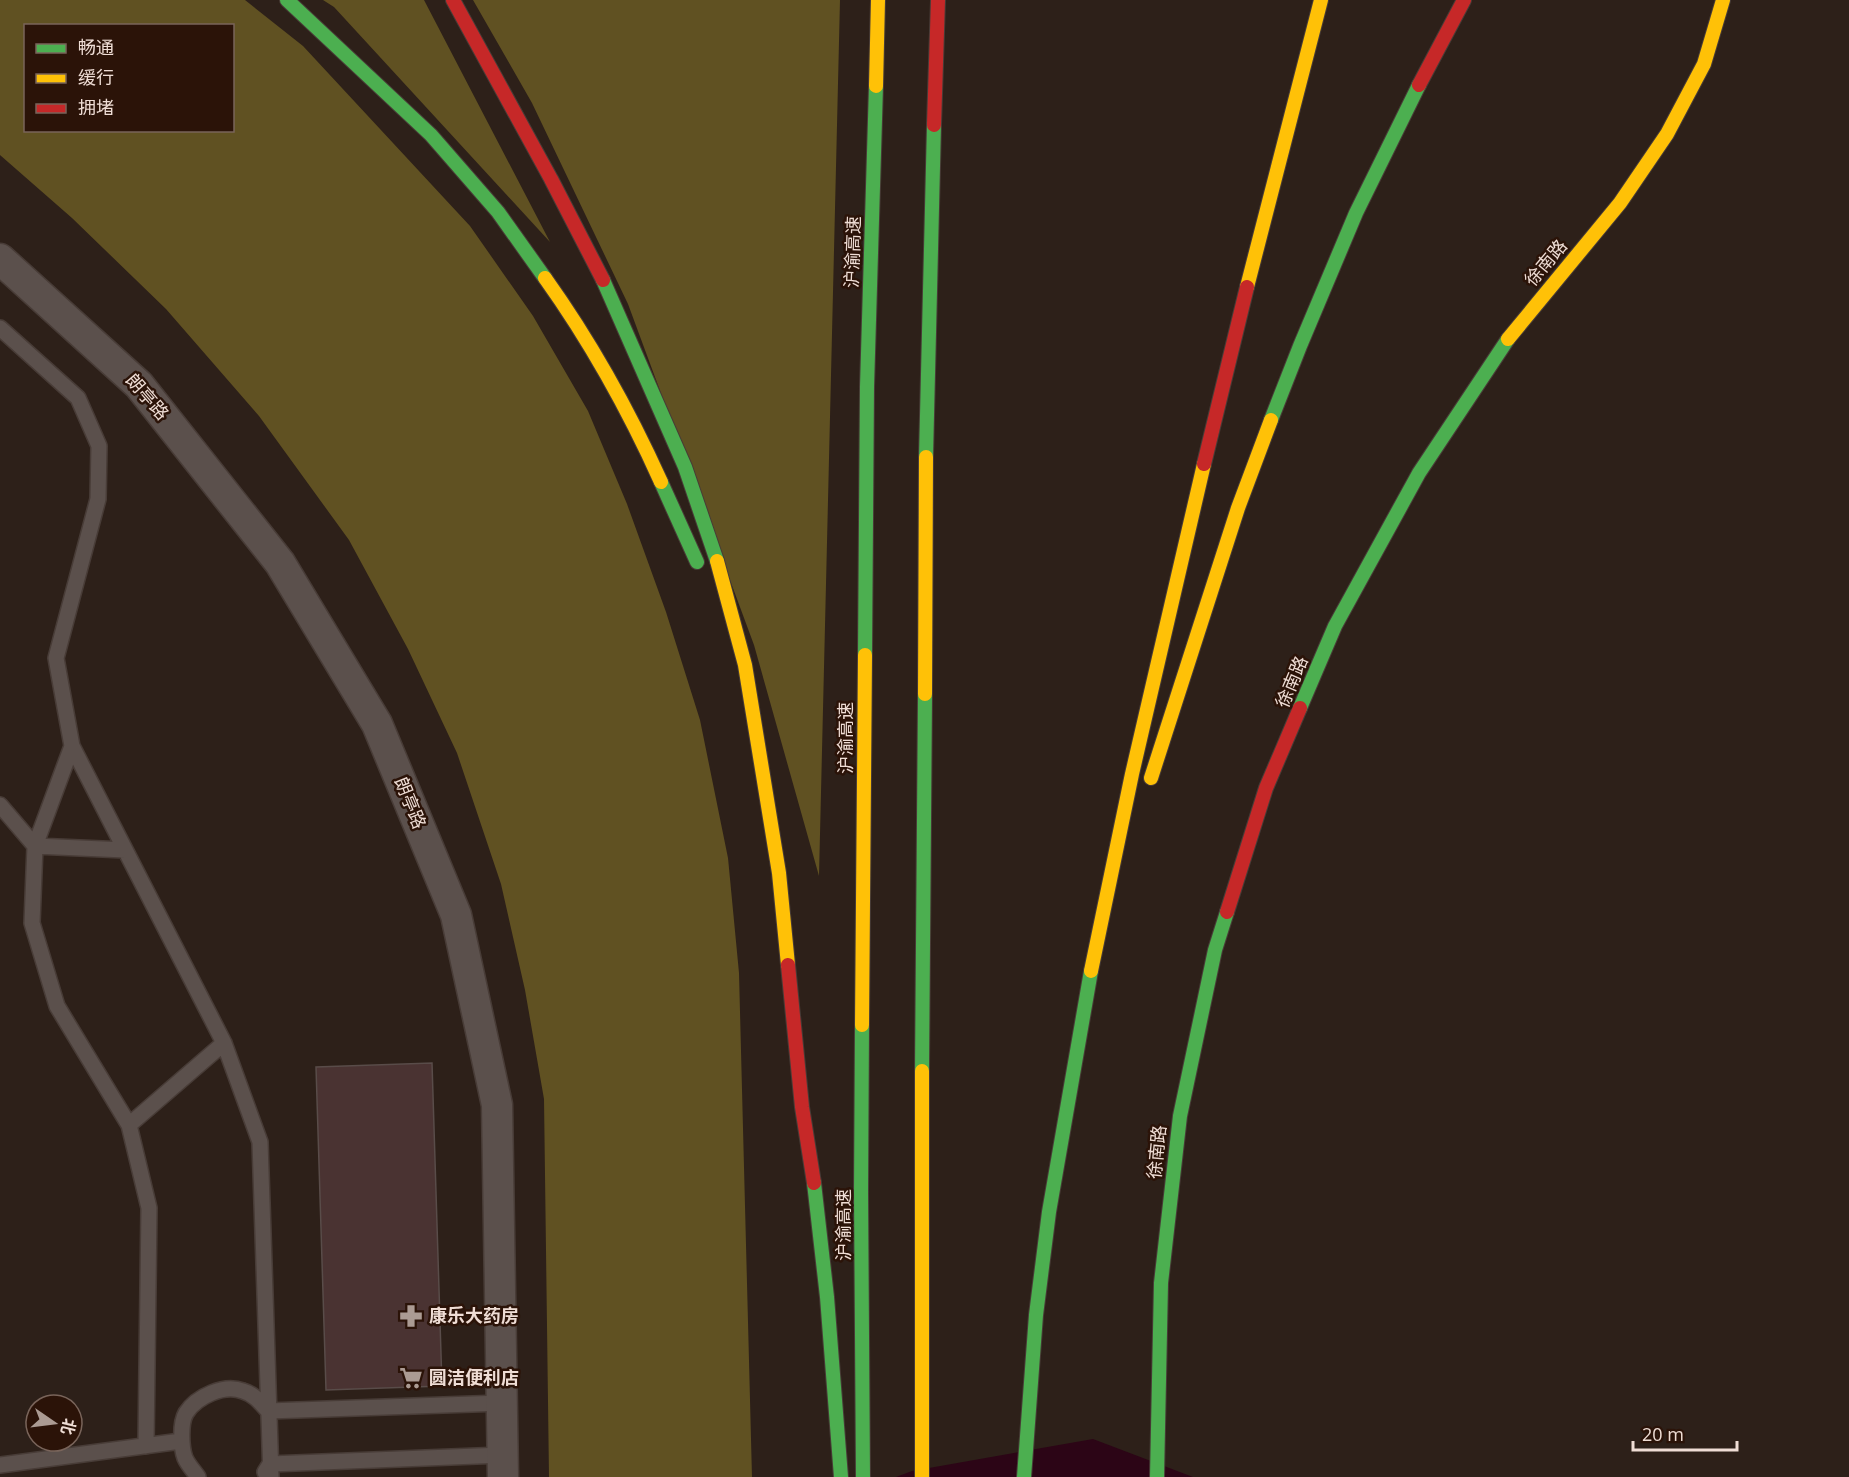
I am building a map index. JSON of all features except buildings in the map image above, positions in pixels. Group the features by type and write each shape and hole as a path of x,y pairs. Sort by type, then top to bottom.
{"main road":[{"path":"287,0 431,135 498,212 561,300 613,386 659,477 701,570"},
{"path":"453,0 604,281 685,467 719,565 745,665 778,873 802,1107 819,1223 827,1298 841,1477"},
{"name":"沪渝高速","path":"863,1477 861,1192 867,387 878,0"},
{"path":"922,1477 921,1189 927,388 938,0"},
{"path":"1024,1477 1036,1315 1049,1212 1098,933 1132,774 1243,302 1321,0"},
{"path":"1148,790 1238,508 1291,368 1356,213 1420,82 1464,0"},
{"name":"徐南路","path":"1157,1477 1161,1282 1180,1116 1215,950 1266,788 1335,626 1419,473 1514,330 1620,203 1667,134 1704,64 1723,0"},
{"path":"721,625 736,669 762,768"},
{"path":"1049,1212 1096,993 1119,903"},
{"path":"923,995 935,1477"}],"street":[{"name":"朗亭路","path":"0,259 139,385 280,563 377,724 456,915 497,1105 503,1466"}],"lane":[{"path":"0,328 78,398 99,446 98,498 56,657 72,746 224,1043 260,1142 271,1470"},
{"path":"72,746 35,846 32,923 57,1006 129,1125 149,1208 146,1446"},
{"path":"0,806 35,846 125,850"},
{"path":"129,1125 224,1043"},
{"path":"198,1477 186,1460 181,1441 185,1414 202,1398 221,1390 242,1390 258,1400 268,1411 502,1403"},
{"path":"0,1465 181,1441"},
{"path":"262,1477 271,1470 503,1466"}],"shaded area":[{"path":"0,0 245,0 303,46 470,226 533,316 588,411 627,504 666,612 700,720 728,858 739,973 752,1477 549,1477 544,1099 525,990 501,884 457,753 408,649 349,540 259,416 166,309 72,218 0,155"},
{"path":"323,0 424,0 550,242 334,7"},
{"path":"473,0 840,0 819,876 754,645 628,304 532,103"},
{"path":"1093,1439 1193,1477 896,1477 912,1471"}],"traffic: fast":[{"path":"287,0 431,135 498,212 545,278"},
{"path":"1271,420 1356,213 1419,85"},
{"path":"865,655 867,387 876,86"},
{"path":"926,457 934,125"},
{"path":"603,280 685,467 717,561"},
{"path":"1300,708 1335,626 1419,473 1508,339"},
{"path":"661,482 697,562"},
{"path":"922,1071 925,694"},
{"path":"1157,1477 1161,1283 1180,1116 1215,950 1227,912"},
{"path":"1024,1477 1036,1315 1049,1212 1091,971"},
{"path":"862,1025 863,1477"},
{"path":"814,1183 827,1297 841,1477"}],"traffic: slow":[{"path":"876,86 878,0"},
{"path":"1247,287 1321,0"},
{"path":"1508,339 1620,203 1667,134 1704,64 1723,0"},
{"path":"545,278 578,326 608,377 661,482"},
{"path":"1151,778 1238,508 1271,420"},
{"path":"925,694 926,457"},
{"path":"1091,971 1132,774 1204,464"},
{"path":"717,561 745,665 779,873 788,965"},
{"path":"862,1025 865,655"},
{"path":"922,1071 922,1477"}],"traffic: jam":[{"path":"453,0 551,179 603,280"},
{"path":"934,125 938,0"},
{"path":"1419,85 1464,0"},
{"path":"1204,464 1247,287"},
{"path":"1227,912 1266,788 1300,708"},
{"path":"788,965 802,1107 814,1183"}],"place":[{"name":"康乐大药房","path":"411,1316"},
{"name":"圆洁便利店","path":"411,1378"}]}
